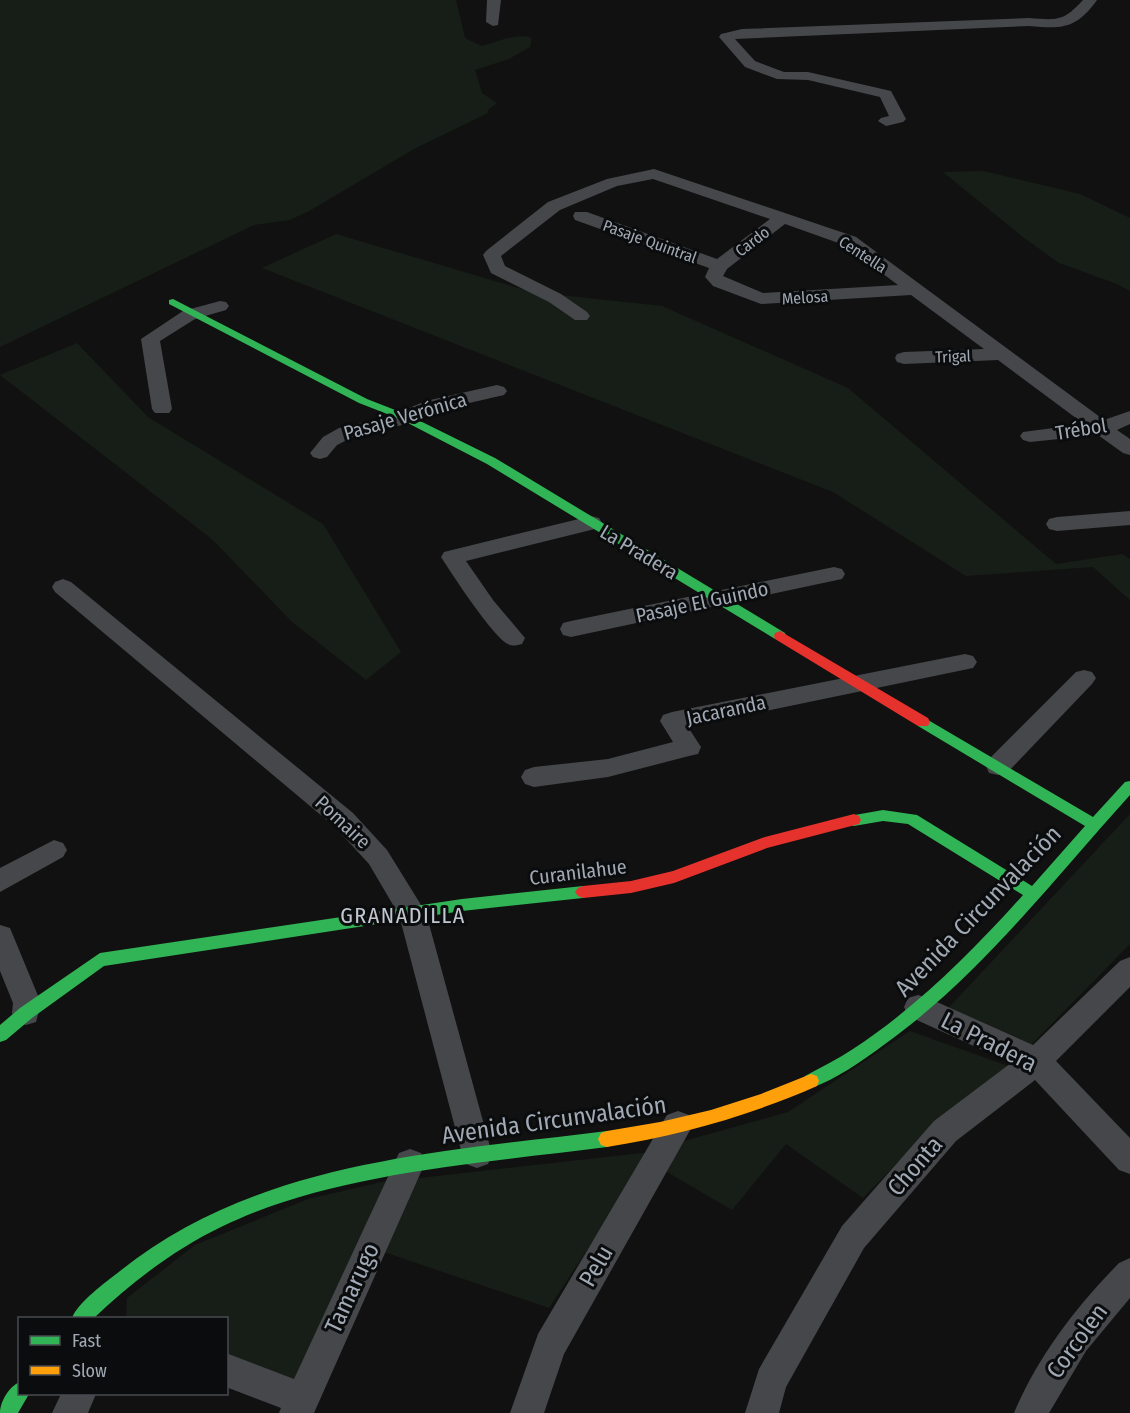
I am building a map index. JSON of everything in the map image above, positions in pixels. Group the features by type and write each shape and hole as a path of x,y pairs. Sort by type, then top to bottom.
{"street":[{"path":"493,22 494,0"},
{"path":"886,121 898,119 886,94 808,76 782,76 750,64 726,37 742,33 1029,22 1065,24 1071,22 1090,0"},
{"name":"Centella","path":"581,316 555,298 497,269 492,255 554,206 614,182 654,174 850,241 1130,449"},
{"name":"Pasaje Quintral","path":"581,216 719,266"},
{"name":"Cardo","path":"719,266 784,217"},
{"name":"Melosa","path":"719,266 714,278 719,282 761,299 914,289"},
{"name":"La Pradera","path":"173,302 363,401 404,417 491,460 591,523 1093,824"},
{"path":"162,409 150,339 193,314 220,306"},
{"name":"Trigal","path":"904,358 1001,354"},
{"name":"Pasaje Verónica","path":"320,453 330,441 346,432 385,424 433,405 497,391"},
{"name":"Trébol","path":"1030,436 1103,429 1130,417"},
{"path":"1057,524 1130,518"},
{"path":"514,638 485,605 452,557 591,523"},
{"name":"Pasaje El Guindo","path":"571,629 834,574"},
{"name":"Pomaire","path":"63,587 344,820 378,857 412,913 477,1154"},
{"name":"Jacaranda","path":"534,777 608,768 689,747 672,721 965,662"},
{"path":"998,766 1084,678"},
{"name":"Avenida Circunvalación","path":"92,1315 130,1274 172,1244 221,1218 285,1195 410,1163 593,1142 729,1114 821,1074 865,1050 918,1007 967,962 1033,894 1093,824 1130,786"},
{"name":"Curanilahue","path":"26,1013 100,960 462,905 631,887 674,877 765,843 875,815 894,814 912,819 1033,894"},
{"path":"0,881 54,850"},
{"path":"0,936 27,1003 26,1013 0,1035"},
{"name":"Chonta","path":"762,1413 771,1381 853,1238 945,1131 1037,1061 1130,969"},
{"name":"La Pradera","path":"918,1007 1037,1061 1130,1160"},
{"name":"Pelu","path":"527,1413 550,1346 678,1125"},
{"name":"Tamarugo","path":"298,1406 410,1163"},
{"name":"Corcolen","path":"1031,1413 1050,1373 1085,1322 1130,1274"},
{"path":"228,1371 298,1406"},
{"path":"7,1413 18,1394"},
{"path":"69,1413 78,1395"}],"shaded area":[{"path":"0,0 456,0 465,38 482,46 520,36 532,38 530,47 509,59 475,70 482,93 497,103 488,110 488,113 414,149 311,210 290,220 254,225 0,347"},
{"path":"983,171 1080,194 1130,218 1130,291 1059,263 1024,238 943,172"},
{"path":"336,234 532,292 662,306 848,388 1056,564 1122,554 1130,559 1130,600 1093,567 966,576 833,492 262,268"},
{"path":"77,343 148,417 323,524 401,652 366,680 292,622 213,540 0,375"},
{"path":"1130,814 1130,944 1024,1052 939,1018"},
{"path":"910,1031 1011,1067 941,1118 863,1198 786,1144 732,1210 662,1169 684,1141 788,1112"},
{"path":"651,1152 549,1308 378,1250 411,1179"},
{"path":"395,1179 298,1385 228,1357 228,1317 126,1317 127,1298 195,1245 308,1199"}],"traffic: fast":[{"path":"173,302 363,401 404,417 491,461 780,636"},
{"path":"923,722 1093,824"},
{"path":"811,1081 858,1055 901,1024 943,988 1021,908 1130,786"},
{"path":"854,820 883,815 912,819 1033,894"},
{"path":"0,1035 26,1013 100,960 462,905 583,892"},
{"path":"82,1317 123,1280 169,1246 218,1219 270,1198 325,1182 381,1170 607,1139"},
{"path":"7,1413 18,1394"}],"traffic: slow":[{"path":"607,1139 711,1118 811,1081"}],"traffic: jam":[{"path":"780,636 923,722"},
{"path":"583,892 631,887 674,877 765,843 854,820"}],"district":[{"name":"GRANADILLA","path":"403,915"}]}
